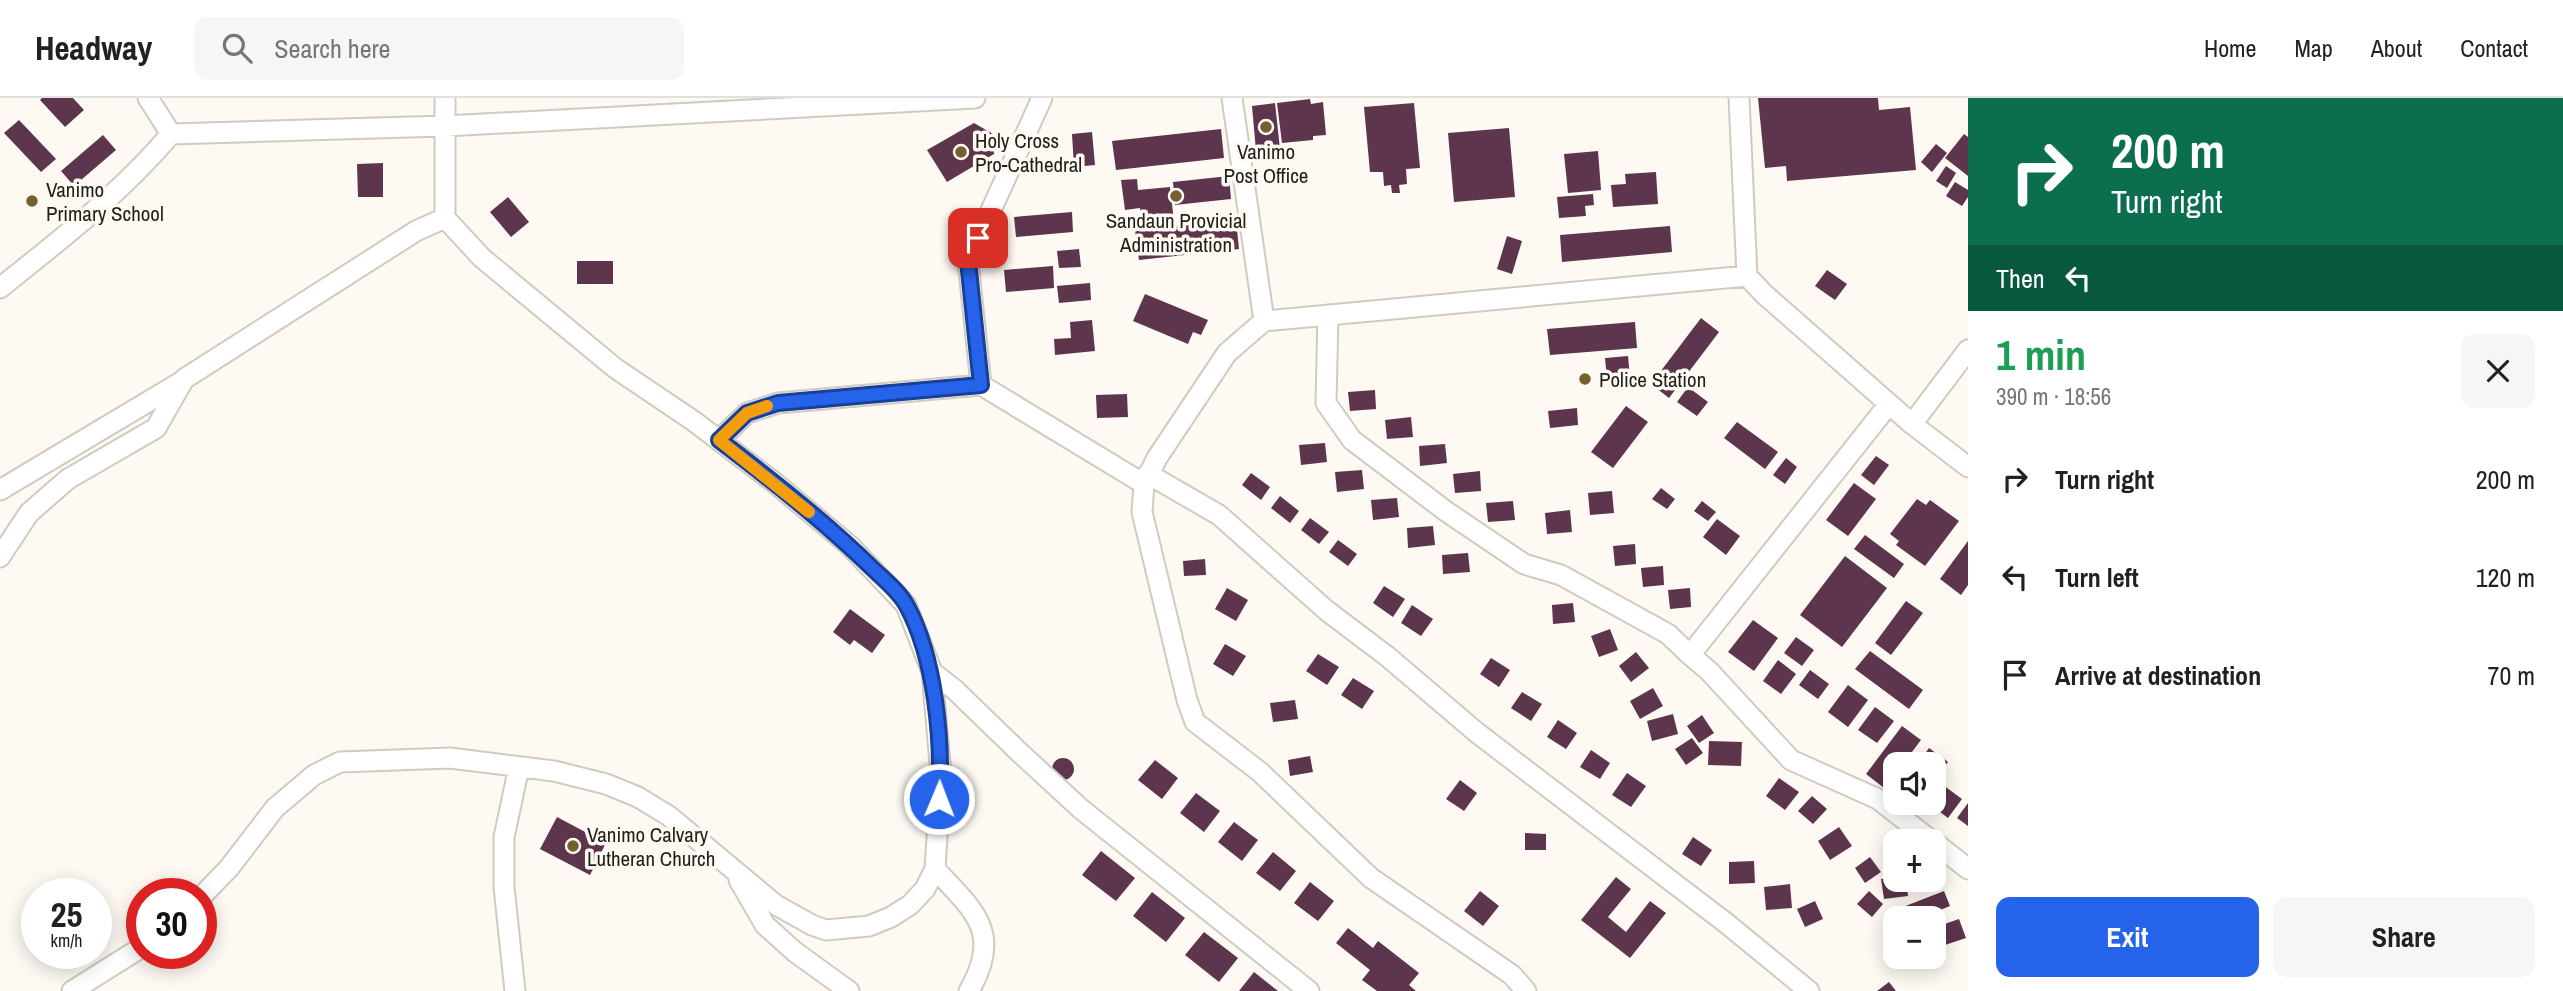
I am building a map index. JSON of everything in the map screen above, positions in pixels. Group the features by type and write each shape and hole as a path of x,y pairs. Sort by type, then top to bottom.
{"street":[{"path":"148,98 171,134"},
{"path":"217,880 275,808 314,775 341,762 450,758 554,771 606,784 638,797 669,816 776,905 826,930 869,926 891,917 910,905 925,889 935,869 941,775 932,672 906,605 850,546 775,482 615,368 482,258 445,218 445,98"},
{"path":"0,288 91,215 139,171 171,134 445,126 975,98"},
{"path":"981,385 968,261 1042,98"},
{"path":"1232,98 1264,321"},
{"path":"1739,98 1747,276 1912,424 1968,467"},
{"path":"0,490 184,379 416,231 445,218"},
{"path":"1526,991 1512,975 1371,878 1259,772 1195,722 1187,700 1142,512 1146,479 1227,353 1264,321 1747,276"},
{"path":"1328,315 1326,403 1352,440 1447,512 1524,564 1561,575 1668,634 1709,671 1791,760 1878,799 1916,829"},
{"path":"1912,424 1968,350"},
{"path":"0,558 29,513 68,479 156,428 184,379"},
{"path":"719,440 747,413 778,403 981,385 1146,479 1219,515 1326,610 1388,657 1476,732 1726,923 1810,991"},
{"path":"1690,655 1889,404"},
{"path":"932,672 954,689 1018,752 1091,817 1309,991"},
{"path":"515,991 504,887 505,837 519,766"},
{"path":"1946,852 1968,869"},
{"path":"935,869 981,922 984,949 979,973 969,991"},
{"path":"733,870 765,925 795,952 849,991"},
{"path":"72,991 126,957"}],"building":[{"path":"73,98 84,110 65,127 40,100"},
{"path":"1758,98 1878,98 1879,110 1910,107 1916,170 1787,181 1786,166 1765,168"},
{"path":"1310,99 1311,104 1323,102 1326,135 1313,136 1313,140 1282,143 1277,103"},
{"name":"Vanimo Post Office","path":"1275,103 1280,149 1256,151 1252,106"},
{"path":"1414,103 1420,168 1406,169 1407,184 1399,185 1400,193 1392,193 1391,185 1384,186 1383,172 1370,172 1364,107"},
{"path":"19,120 56,159 41,172 4,133"},
{"name":"Holy Cross Pro-Cathedral","path":"974,123 993,134 994,154 947,182 927,150"},
{"path":"1509,128 1515,197 1454,202 1448,133"},
{"path":"1221,129 1224,158 1116,170 1112,141"},
{"path":"1092,132 1095,165 1074,167 1072,134"},
{"path":"1964,134 1968,137 1968,176 1945,158"},
{"path":"103,135 116,150 74,186 61,171"},
{"path":"1936,144 1947,153 1932,172 1921,162"},
{"path":"1598,151 1601,190 1568,193 1564,154"},
{"path":"383,163 383,197 358,197 357,164"},
{"path":"1946,166 1956,173 1947,188 1936,181"},
{"path":"1656,172 1658,204 1613,207 1611,185 1626,184 1625,174"},
{"path":"1229,176 1231,199 1175,205 1173,182"},
{"path":"1137,179 1138,190 1170,187 1174,221 1142,224 1140,208 1125,210 1121,180"},
{"path":"1955,182 1968,190 1968,197 1962,206 1946,196"},
{"path":"1593,194 1594,205 1585,206 1586,216 1559,218 1557,197"},
{"path":"508,197 529,222 511,237 490,212"},
{"path":"1072,212 1073,232 1016,237 1014,217"},
{"path":"1236,219 1239,249 1139,260 1135,230"},
{"path":"1670,226 1672,252 1562,262 1560,235"},
{"path":"1507,236 1522,241 1512,274 1497,269"},
{"path":"1079,249 1081,267 1059,268 1057,251"},
{"path":"577,261 613,261 613,284 577,284"},
{"path":"1053,266 1054,288 1006,292 1004,270"},
{"path":"1827,270 1847,284 1835,300 1815,286"},
{"path":"1090,283 1091,300 1059,303 1057,286"},
{"path":"1145,294 1208,320 1201,335 1193,332 1188,344 1133,321"},
{"path":"1701,318 1719,332 1669,398 1651,384"},
{"path":"1092,320 1095,351 1055,355 1054,339 1071,338 1070,322"},
{"path":"1635,322 1637,348 1550,355 1547,329"},
{"path":"1628,356 1630,377 1607,379 1605,358"},
{"path":"1688,387 1708,402 1697,416 1677,402"},
{"path":"1375,390 1376,409 1350,411 1348,392"},
{"path":"1127,394 1128,417 1097,418 1096,395"},
{"path":"1626,406 1648,422 1613,468 1591,452"},
{"path":"1577,408 1578,425 1550,428 1548,411"},
{"path":"1411,417 1413,437 1387,439 1385,420"},
{"path":"1737,422 1778,452 1765,469 1724,438"},
{"path":"1325,443 1327,462 1301,465 1299,445"},
{"path":"1445,444 1447,463 1420,466 1419,446"},
{"path":"1876,456 1889,465 1874,485 1861,475"},
{"path":"1786,458 1797,467 1785,484 1773,475"},
{"path":"1362,470 1364,489 1337,492 1335,472"},
{"path":"1480,471 1481,491 1455,493 1453,474"},
{"path":"1251,473 1270,487 1261,500 1242,485"},
{"path":"1854,483 1876,499 1848,536 1826,520"},
{"path":"1661,488 1675,499 1667,509 1652,499"},
{"path":"1612,491 1614,513 1590,515 1588,493"},
{"path":"1280,496 1299,511 1290,523 1271,508"},
{"path":"1397,498 1399,517 1373,520 1371,500"},
{"path":"1917,499 1926,505 1930,500 1959,521 1925,566 1896,545 1899,541 1890,534"},
{"path":"1513,501 1515,520 1488,522 1486,503"},
{"path":"1702,501 1716,512 1708,521 1694,511"},
{"path":"1570,510 1572,532 1547,534 1545,513"},
{"path":"1310,518 1329,532 1319,544 1301,530"},
{"path":"1717,519 1740,536 1726,555 1703,537"},
{"path":"1433,526 1435,545 1408,548 1407,528"},
{"path":"1865,535 1904,564 1894,578 1854,549"},
{"path":"1338,540 1357,554 1348,566 1329,552"},
{"path":"1968,541 1968,585 1961,595 1940,579"},
{"path":"1635,544 1636,564 1615,566 1613,546"},
{"path":"1468,553 1470,572 1443,574 1442,555"},
{"path":"1845,556 1887,588 1842,647 1800,615"},
{"path":"1205,559 1206,575 1184,576 1183,561"},
{"path":"1663,566 1664,585 1643,587 1641,568"},
{"path":"1384,586 1405,599 1393,617 1373,603"},
{"path":"1227,588 1248,600 1236,621 1215,609"},
{"path":"1690,588 1691,607 1670,609 1668,590"},
{"path":"1906,601 1923,613 1891,655 1875,643"},
{"path":"1573,603 1575,622 1553,624 1552,605"},
{"path":"1412,605 1433,619 1421,636 1401,623"},
{"path":"850,609 885,635 872,653 854,640 850,645 833,632"},
{"path":"1753,620 1778,638 1754,671 1728,652"},
{"path":"1610,629 1618,650 1599,657 1591,636"},
{"path":"1796,637 1814,650 1802,666 1784,653"},
{"path":"1225,644 1246,656 1233,676 1213,664"},
{"path":"1870,651 1923,690 1909,709 1855,669"},
{"path":"1636,652 1649,668 1631,682 1619,666"},
{"path":"1318,654 1339,667 1327,685 1306,671"},
{"path":"1491,658 1510,670 1499,687 1480,674"},
{"path":"1778,660 1796,674 1781,694 1763,681"},
{"path":"1810,670 1829,684 1818,699 1799,685"},
{"path":"1353,678 1374,691 1362,709 1341,695"},
{"path":"1848,685 1868,700 1848,727 1828,712"},
{"path":"1653,688 1663,706 1640,719 1630,701"},
{"path":"1522,692 1542,704 1531,721 1511,708"},
{"path":"1295,700 1298,719 1273,722 1270,703"},
{"path":"1875,707 1894,721 1877,743 1858,730"},
{"path":"1673,714 1678,734 1652,741 1647,721"},
{"path":"1702,715 1714,733 1699,743 1687,726"},
{"path":"1558,720 1577,733 1566,749 1547,737"},
{"path":"1902,726 1921,740 1912,752 1883,752 1883,787 1866,774"},
{"path":"1692,738 1703,753 1686,765 1675,749"},
{"path":"1709,741 1742,742 1741,766 1708,765"},
{"path":"1591,750 1610,763 1600,779 1580,767"},
{"path":"1310,756 1313,772 1290,776 1288,760"},
{"path":"1063,758 1071,761 1074,769 1071,777 1063,780 1055,777 1052,769 1055,761"},
{"path":"1155,760 1178,778 1162,799 1138,780"},
{"path":"1627,773 1646,786 1631,807 1612,795"},
{"path":"1779,778 1799,792 1785,810 1766,796"},
{"path":"1460,780 1477,793 1464,811 1446,799"},
{"path":"1946,787 1962,799 1948,818 1944,815"},
{"path":"1196,793 1220,811 1204,832 1180,813"},
{"path":"1812,796 1827,809 1813,824 1798,811"},
{"path":"1968,803 1968,826 1957,818"},
{"name":"Vanimo Calvary Lutheran Church","path":"557,817 606,843 590,875 540,849"},
{"path":"1234,822 1258,840 1242,861 1218,842"},
{"path":"1839,827 1852,846 1830,860 1818,841"},
{"path":"1525,833 1546,834 1546,850 1525,850"},
{"path":"1693,837 1712,850 1701,866 1682,854"},
{"path":"1101,851 1135,878 1116,901 1082,875"},
{"path":"1273,852 1296,871 1280,891 1256,873"},
{"path":"1870,857 1881,872 1865,883 1855,868"},
{"path":"1754,861 1755,883 1729,884 1729,862"},
{"path":"1616,877 1631,889 1608,917 1626,932 1650,901 1666,913 1630,958 1581,920"},
{"path":"1881,879 1883,892 1908,892 1908,896 1884,899"},
{"path":"1310,882 1334,901 1318,921 1294,903"},
{"path":"1790,884 1792,908 1766,910 1764,887"},
{"path":"1480,891 1499,906 1483,926 1464,911"},
{"path":"1869,891 1883,904 1872,917 1857,904"},
{"path":"1152,892 1185,918 1166,942 1133,916"},
{"path":"1944,892 1950,906 1946,908 1906,906"},
{"path":"1815,901 1823,919 1805,927 1797,909"},
{"path":"1959,919 1966,938 1946,945 1946,924"},
{"path":"1348,928 1373,948 1378,941 1419,973 1409,985 1416,991 1377,991 1362,980 1370,970 1336,943"},
{"path":"1204,932 1238,958 1219,982 1185,955"},
{"path":"1254,972 1278,991 1239,991"},
{"path":"1889,982 1896,991 1877,991"}],"slow traffic":[{"path":"767,406 747,413 719,440 775,482 809,512"}],"place":[{"name":"Vanimo Post Office","path":"1266,127"},
{"name":"Holy Cross Pro-Cathedral","path":"961,152"},
{"name":"Sandaun Provicial Administration","path":"1176,196"},
{"name":"Vanimo Primary School","path":"32,201"},
{"name":"Police Station","path":"1585,379"},
{"name":"Vanimo Calvary Lutheran Church","path":"573,846"}],"route":[{"path":"939,799 941,775 932,672 906,605 850,546 775,482 719,440 747,413 778,403 981,385 968,261 978,238"}]}
